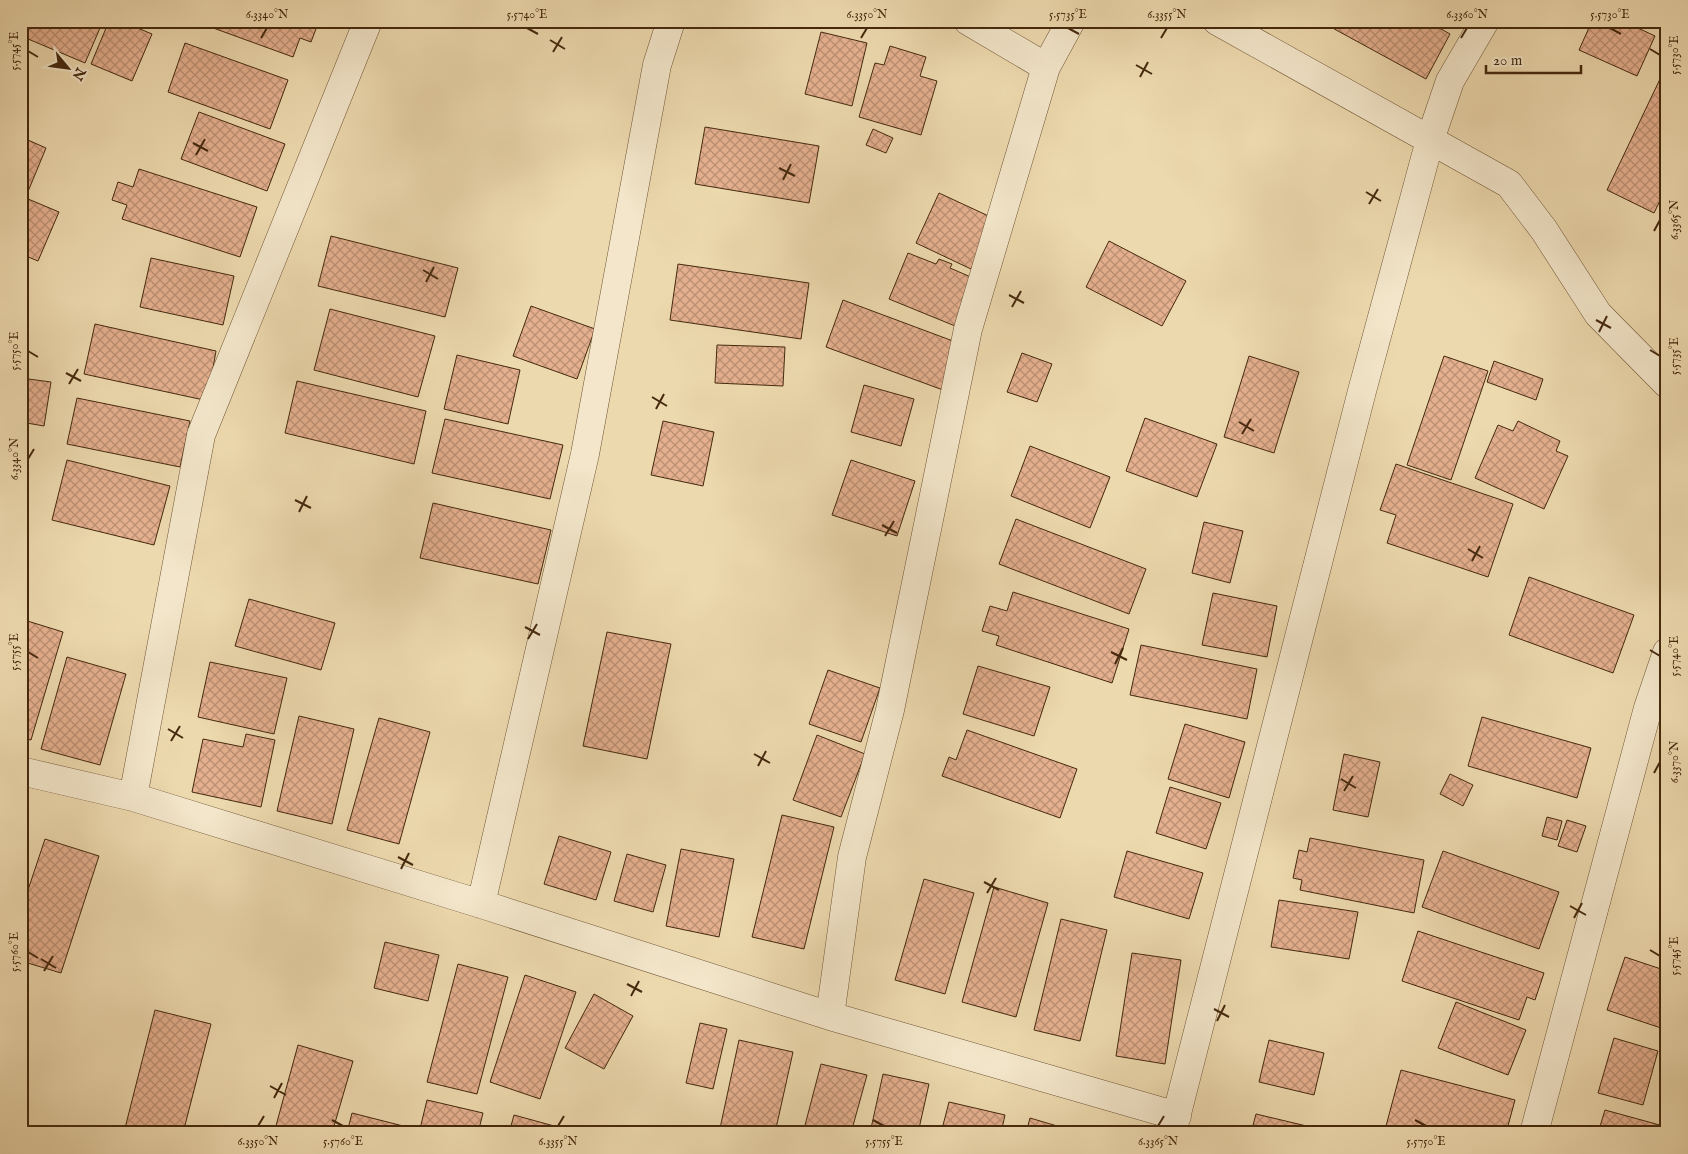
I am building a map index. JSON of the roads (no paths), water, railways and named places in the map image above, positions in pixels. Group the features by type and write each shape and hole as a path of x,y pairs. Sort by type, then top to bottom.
{"street":[{"path":"133,797 201,435 368,21"},
{"path":"481,904 585,454 657,65 671,21"},
{"path":"968,21 1046,67"},
{"path":"830,1016 852,857 890,710 968,329 1046,67 1071,21"},
{"path":"1217,21 1510,184 1544,230 1598,314 1667,384"},
{"path":"21,771 133,797 481,904 1175,1125 1362,391 1430,140 1450,80 1485,21"},
{"path":"1534,1133 1648,708 1667,652"}]}
